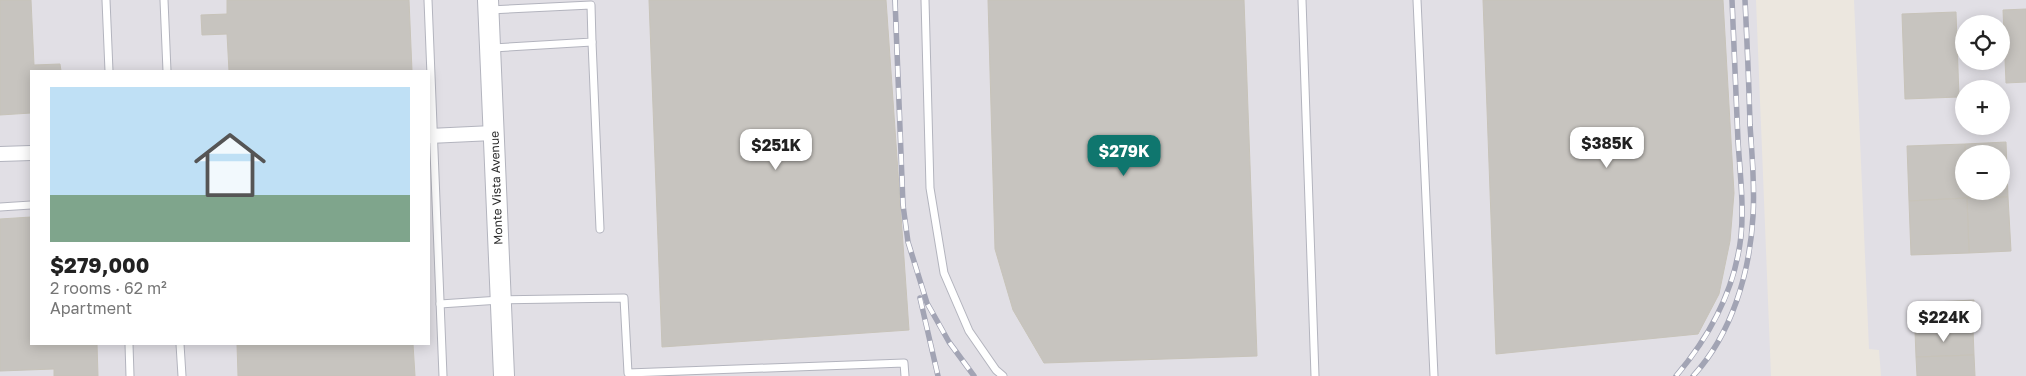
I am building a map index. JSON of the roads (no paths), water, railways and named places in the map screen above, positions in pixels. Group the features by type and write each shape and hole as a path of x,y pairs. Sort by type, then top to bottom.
{"street":[{"name":"Monte Vista Avenue","path":"488,5 504,376"},
{"path":"432,136 493,133"},
{"path":"0,154 30,153"}],"lane":[{"path":"106,0 109,70"},
{"path":"164,0 167,70"},
{"path":"428,0 443,376"},
{"path":"926,0 930,188 944,273 969,330 996,370 1003,376"},
{"path":"1302,0 1315,376"},
{"path":"1417,0 1434,376"},
{"path":"488,5 591,2 600,229"},
{"path":"490,48 592,42"},
{"path":"0,207 30,205"},
{"path":"440,304 500,300 624,298 628,374 904,363 905,376"},
{"path":"129,345 130,376"},
{"path":"180,345 182,376"}],"railway":[{"path":"895,0 903,205 908,242 927,303 949,342 974,376"},
{"path":"1676,376 1700,345 1719,311 1733,275 1741,236 1742,201 1732,0"},
{"path":"1693,376 1707,359 1728,322 1743,280 1748,259 1754,205 1745,0"},
{"path":"920,298 938,376"}]}
